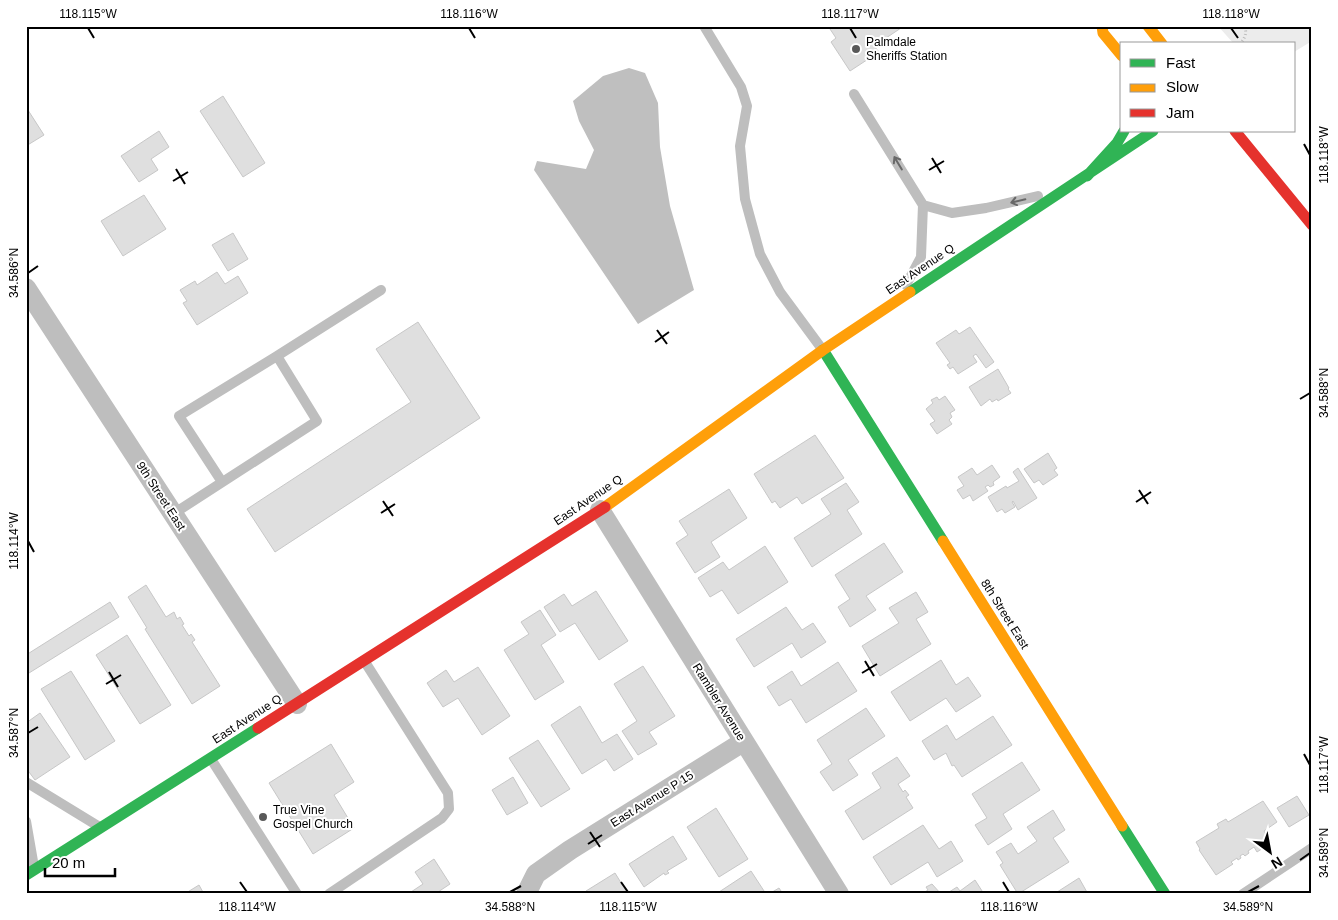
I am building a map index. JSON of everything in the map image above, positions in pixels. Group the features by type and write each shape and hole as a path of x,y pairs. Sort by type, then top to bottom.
{"main road":[{"path":"1102,26 1103,33 1120,54"},
{"path":"1148,26 1160,42"},
{"path":"1087,176 1123,132"},
{"name":"East Avenue Q","path":"31,872 600,510 823,350 1152,132"},
{"path":"1236,132 1312,225"},
{"name":"8th Street East","path":"823,350 1165,894"}],"street":[{"name":"9th Street East","path":"26,288 297,704"},
{"name":"Rambler Avenue","path":"600,510 839,894"},
{"name":"East Avenue P 15","path":"526,894 536,874 570,850 744,742"}],"lane":[{"path":"704,26 741,87 747,106 740,146 746,199 760,254 780,292 823,350"},
{"path":"854,94 923,205 921,257 910,280 893,304"},
{"path":"923,205 952,213 986,208 1066,190"},
{"path":"222,482 179,416 381,290"},
{"path":"173,514 317,421 277,356"},
{"path":"329,894 442,818 449,809 448,793 364,660"},
{"path":"211,759 297,894"},
{"path":"26,782 101,828"},
{"path":"26,821 31,872"},
{"path":"1243,894 1312,848"}],"path":[{"path":"1242,42 1245,38 1246,29 1244,26"}],"shaded area":[{"path":"1218,26 1312,26 1312,41 1296,51 1296,42 1232,42"},
{"path":"629,68 645,73 658,103 660,147 670,206 694,290 638,324 534,170 537,161 586,169 594,150 579,121 573,101 603,76"}],"building":[{"name":"Palmdale Sheriffs Station","path":"828,26 904,26 874,46 879,52 850,71 831,42 836,38"},
{"path":"223,96 265,163 243,177 200,111"},
{"path":"26,107 44,135 26,146"},
{"path":"159,131 169,147 151,159 158,170 139,182 121,156"},
{"path":"144,195 166,229 123,256 101,221"},
{"path":"233,233 248,259 228,271 212,245"},
{"path":"217,272 225,284 238,276 248,293 197,325 183,303 187,301 180,290 195,281 197,285"},
{"path":"418,322 480,418 275,552 247,509 411,402 376,349"},
{"path":"970,327 994,362 986,368 976,354 973,356 977,362 958,374 953,367 950,369 947,365 950,363 936,343 956,330 959,334"},
{"path":"998,369 1011,393 998,401 997,399 992,402 990,399 981,406 969,387"},
{"path":"945,396 955,410 950,413 952,417 949,420 952,424 937,434 930,424 935,421 926,409 933,403 931,400 937,397 939,400"},
{"path":"815,435 844,478 802,504 797,497 780,508 775,501 772,503 754,474"},
{"path":"1048,453 1057,468 1054,470 1058,475 1043,485 1039,480 1034,483 1024,469"},
{"path":"992,465 1000,477 993,482 994,485 985,487 988,491 973,501 970,495 963,499 957,490 964,486 958,477 972,468 977,475"},
{"path":"1018,468 1037,498 1018,510 1013,501 1015,507 1005,513 1002,509 997,512 988,497 1006,486 1007,488 1019,481 1013,472"},
{"path":"846,483 859,502 847,510 862,534 812,567 794,538 831,514 821,499"},
{"path":"729,489 747,518 711,542 720,557 695,573 676,543 688,535 679,521"},
{"path":"884,543 903,572 866,596 876,610 850,627 838,607 850,599 835,575"},
{"path":"765,546 788,582 738,614 722,590 710,597 698,578 723,562 729,570"},
{"path":"146,585 166,617 174,612 177,619 180,617 184,624 182,625 189,636 191,634 195,640 192,642 220,686 192,704 145,629 147,628 128,597"},
{"path":"596,591 628,641 599,660 575,623 560,632 544,607 564,594 572,606"},
{"path":"916,592 928,612 916,619 931,644 880,676 862,646 899,623 889,608"},
{"path":"110,602 119,617 29,673 26,669 26,655"},
{"path":"786,607 802,630 813,623 826,642 801,658 792,643 754,667 736,639"},
{"path":"540,610 556,635 541,645 564,682 535,700 504,650 529,634 521,622"},
{"path":"127,635 171,705 140,724 96,655"},
{"path":"941,660 956,685 968,677 981,696 956,712 946,698 910,721 891,692"},
{"path":"838,662 857,691 806,723 791,699 779,706 767,687 792,671 801,686"},
{"path":"643,666 675,716 649,732 657,744 638,755 622,731 637,721 614,684"},
{"path":"478,667 510,716 482,735 458,698 443,707 427,683 446,670 454,682"},
{"path":"71,671 115,741 85,760 41,689"},
{"path":"580,706 602,743 617,734 633,759 614,771 606,759 582,774 551,725"},
{"path":"866,708 885,736 848,760 858,775 833,791 820,772 832,764 817,740"},
{"path":"40,713 70,757 35,780 26,768 26,723"},
{"path":"993,716 1012,745 962,777 954,765 952,766 946,753 934,760 922,741 947,725 956,740"},
{"path":"538,740 570,789 541,807 509,758"},
{"path":"331,744 354,782 334,795 354,828 313,854 269,783"},
{"path":"897,757 910,776 898,784 903,792 905,790 909,795 906,797 913,808 863,840 845,811 881,788 872,773"},
{"path":"1022,762 1040,790 1003,814 1012,829 988,845 975,825 987,818 972,794"},
{"path":"513,777 528,803 507,815 492,790"},
{"path":"1297,796 1309,815 1289,827 1277,808"},
{"path":"1263,801 1277,822 1264,831 1271,843 1257,852 1254,847 1245,856 1243,854 1240,856 1241,858 1231,862 1233,864 1216,875 1199,850 1196,842 1219,828 1217,824 1226,819 1228,822"},
{"path":"716,808 748,859 719,877 687,827"},
{"path":"1053,810 1065,830 1053,838 1069,862 1018,894 1000,865 1003,863 996,852 1011,843 1018,854 1037,841 1027,827"},
{"path":"923,825 939,849 951,841 963,861 937,877 928,862 891,885 873,857"},
{"path":"673,836 687,859 667,871 669,873 665,875 664,873 644,887 629,864"},
{"path":"434,859 450,884 435,894 408,894 423,884 415,872"},
{"path":"751,871 766,894 716,894"},
{"path":"615,873 628,894 588,894 586,891"},
{"path":"1079,878 1088,894 1054,894"},
{"path":"975,880 984,894 946,894 957,887 960,891"},
{"path":"932,884 941,894 922,894 928,890 926,887"},
{"path":"199,885 204,894 186,894 186,893"},
{"path":"779,888 783,894 769,894"}],"traffic: fast":[{"path":"1087,176 1117,143 1123,132"},
{"path":"910,292 1151,132"},
{"path":"823,350 943,541"},
{"path":"26,875 258,728"},
{"path":"1122,826 1165,894"}],"traffic: slow":[{"path":"1102,26 1103,33 1120,54"},
{"path":"1148,26 1160,42"},
{"path":"605,507 823,350 910,292"},
{"path":"943,541 1122,826"}],"traffic: jam":[{"path":"1236,132 1312,225"},
{"path":"258,728 605,507"}],"place":[{"name":"Palmdale Sheriffs Station","path":"856,49"},
{"name":"True Vine Gospel Church","path":"263,817"}]}
